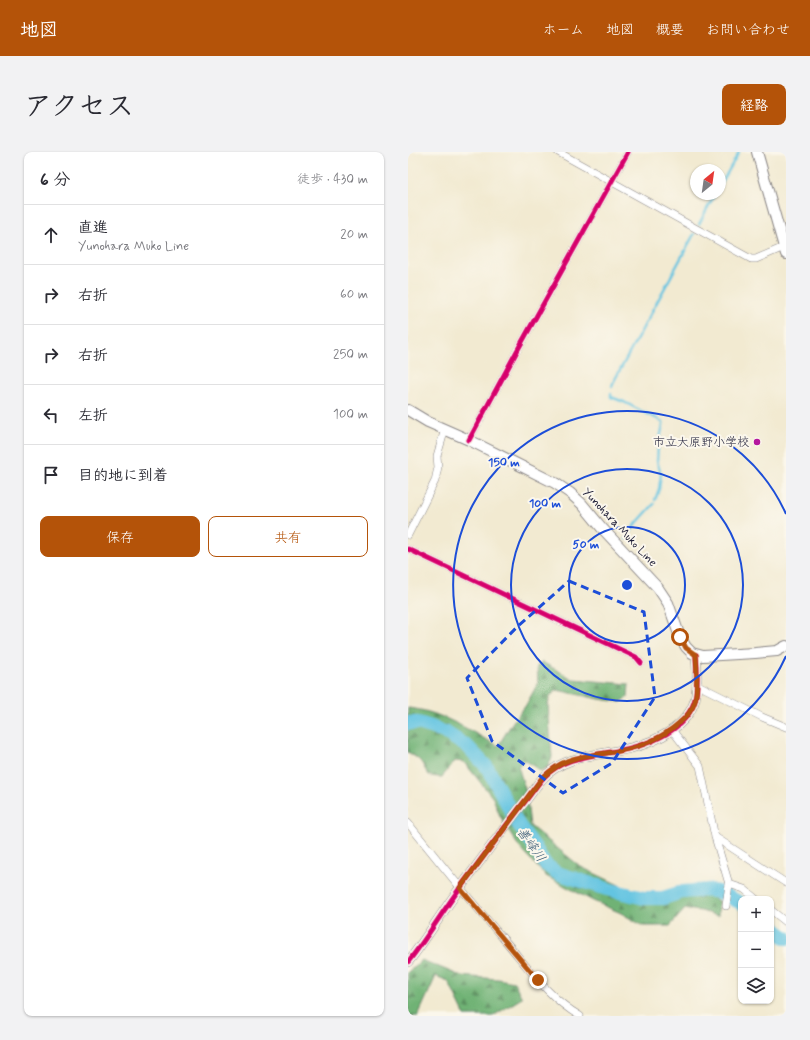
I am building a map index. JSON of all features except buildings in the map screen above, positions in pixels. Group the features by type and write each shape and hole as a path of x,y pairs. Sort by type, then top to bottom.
{"main road":[{"path":"757,152 785,250"},
{"name":"Yunohara Muko Line","path":"408,410 428,422 469,440 570,493 582,504 658,588 668,604 680,637 686,648 696,655"},
{"path":"696,655 703,656 777,651 786,646"}],"street":[{"path":"558,152 751,258 756,259 785,250"},
{"path":"469,440 516,351 628,152"},
{"path":"408,535 435,481 438,467 438,456 445,429"},
{"path":"408,549 636,657 641,663"},
{"path":"408,962 460,888 542,778 553,769 572,759 618,751 651,742 672,730 686,718 694,702 696,684 696,655"},
{"path":"696,684 762,717 786,727"},
{"path":"672,730 700,766 715,837 729,886 726,906"},
{"path":"408,823 460,888 556,1000 580,1016"},
{"path":"715,837 786,882"},
{"path":"729,886 744,889 752,896"},
{"path":"774,912 786,922"}],"highlighted area":[{"path":"569,581 644,612 655,697 612,763 563,793 492,741 467,678 517,627"}],"green space":[{"path":"542,662 573,679 629,684 628,697 621,702 557,690 550,696 548,705 552,757 548,767 540,771 525,760 518,766 526,792 530,826 581,867 619,885 639,900 678,899 709,894 719,902 718,916 701,911 685,909 670,926 643,926 621,913 593,901 546,876 519,847 500,816 493,798 464,762 455,761 442,777 433,776 428,774 420,761 408,752 408,708 444,717 498,746 512,723 526,705 538,683 537,666"},
{"path":"422,960 461,976 514,982 522,998 493,1016 465,1016 448,981 436,976 418,1016 408,1016 408,972"}],"waterway":[{"path":"726,175 739,152"},
{"path":"699,224 712,200"},
{"path":"612,387 694,234"},
{"path":"611,394 611,397 663,422 657,461 661,474 659,489 655,500"},
{"path":"626,539 635,525 654,504"},
{"name":"善峰川","path":"408,723 418,723 431,727 446,733 468,747 487,767 518,824 545,864 557,873 607,889 644,898 663,898 682,892 708,890 719,892 738,902"},
{"name":"善峰川","path":"774,928 786,938"}],"cycle path":[{"path":"469,440 628,152"},
{"path":"408,549 636,657 641,663"},
{"path":"408,962 422,944 453,897 542,779 558,766 567,762 587,756 628,749 640,745 662,736 681,722 689,713 694,703 697,679 696,655"}],"place":[{"name":"市立大原野小学校","path":"757,442"}],"route":[{"path":"538,980 460,888 542,778 553,769 572,759 618,751 651,742 672,730 686,718 694,702 697,670 696,655 686,648 680,637"}]}
